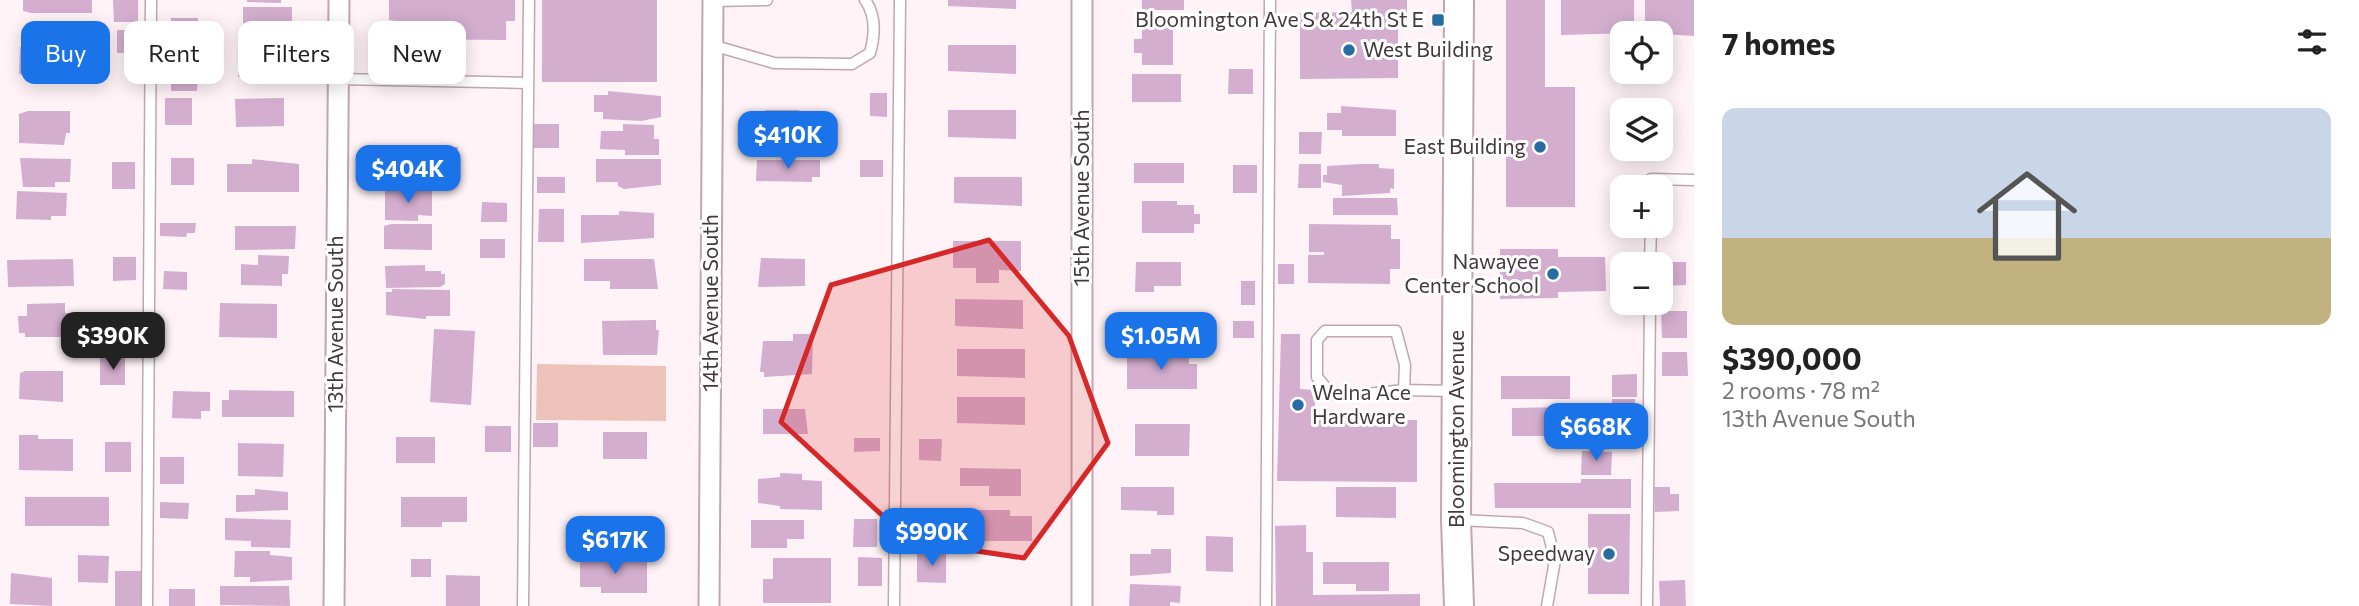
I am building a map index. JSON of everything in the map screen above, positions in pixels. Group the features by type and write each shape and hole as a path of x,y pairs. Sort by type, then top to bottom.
{"street":[{"name":"13th Avenue South","path":"339,0 339,21"},
{"name":"15th Avenue South","path":"1082,0 1082,606"},
{"name":"Bloomington Avenue","path":"1459,0 1459,606"},
{"name":"14th Avenue South","path":"709,606 713,1"},
{"name":"13th Avenue South","path":"334,606 338,84"}],"lane":[{"path":"147,606 151,0"},
{"path":"523,606 529,0"},
{"path":"713,1 767,0"},
{"path":"712,45 774,63 852,64 870,53 873,42 873,10 865,0"},
{"path":"894,606 900,0"},
{"path":"1266,606 1270,0"},
{"path":"354,79 527,83"},
{"path":"1673,180 1694,180"},
{"path":"1647,606 1650,315"},
{"path":"1404,390 1405,365 1396,331 1325,331 1317,340 1317,377 1331,394 1349,396 1404,390 1457,391"},
{"path":"1457,520 1523,523 1548,532 1555,561 1547,606"}],"highlighted area":[{"path":"989,240 1069,336 1108,443 1024,558 910,541 781,422 831,285"}],"shaded area":[{"path":"537,364 666,366 666,421 536,420"}],"building":[{"path":"23,0 92,0 92,13 31,13 23,11"},
{"path":"113,0 138,0 138,21 114,22"},
{"path":"281,0 281,3 247,2"},
{"path":"389,0 515,0 515,21 506,21 506,40 466,40 466,21 389,20"},
{"path":"542,0 657,0 657,82 542,82"},
{"path":"948,0 1016,0 1016,9 948,6"},
{"path":"1142,0 1184,0 1184,10 1142,10"},
{"name":"West Building","path":"1351,0 1407,0 1407,22 1398,22 1398,78 1300,79 1300,13 1352,12"},
{"name":"East Building","path":"1506,0 1545,0 1545,87 1575,87 1575,207 1506,207"},
{"path":"1561,0 1634,0 1634,21 1610,21 1610,34 1561,35"},
{"path":"1645,0 1694,0 1694,36 1673,35 1673,21 1645,21"},
{"path":"243,7 292,7 292,21 243,21"},
{"path":"171,18 198,18 198,21 171,21"},
{"path":"1142,23 1173,23 1173,65 1142,65 1142,53 1134,53 1134,39 1142,39"},
{"path":"117,30 124,30 124,53 117,53"},
{"path":"948,45 1016,45 1016,74 948,71"},
{"path":"21,47 21,74 19,74"},
{"path":"1229,69 1253,69 1253,94 1228,94"},
{"path":"1132,74 1181,74 1181,102 1132,102"},
{"path":"171,84 197,84 197,91 171,91"},
{"path":"608,91 661,96 661,117 641,121 603,119 603,112 594,112 594,95 608,95"},
{"path":"870,93 887,93 887,117 870,116"},
{"path":"165,98 192,98 192,125 165,125"},
{"path":"284,98 284,126 236,127 235,99"},
{"path":"1341,106 1396,110 1396,136 1342,136 1342,130 1327,130 1327,113 1341,113"},
{"path":"765,110 799,110 799,126 814,126 814,136 822,136 822,144 814,144 814,151 757,150 757,128 765,128"},
{"path":"948,110 1016,110 1016,139 948,137"},
{"path":"28,111 70,111 70,133 66,133 64,145 19,143 19,114"},
{"path":"534,124 559,124 559,148 534,148"},
{"path":"623,124 654,125 654,139 659,139 659,155 625,155 625,150 600,149 601,131 623,131"},
{"path":"1299,132 1322,132 1321,154 1299,154"},
{"path":"447,147 458,147 458,183 420,186 420,181 394,181 394,152 442,148 442,151 447,151"},
{"path":"20,158 71,159 70,182 55,182 55,187 23,187"},
{"path":"171,158 194,158 194,185 171,185"},
{"path":"252,159 299,164 299,192 227,192 227,164 252,164"},
{"path":"596,159 661,159 661,185 624,189 618,186 618,182 596,182"},
{"path":"757,160 820,160 820,177 812,177 812,182 756,181"},
{"path":"860,160 883,160 883,177 860,177"},
{"path":"112,162 135,162 135,189 112,189"},
{"path":"1134,163 1184,163 1184,183 1134,183"},
{"path":"1299,164 1321,164 1321,188 1298,188"},
{"path":"1379,164 1379,168 1394,169 1394,189 1390,188 1390,193 1342,196 1342,185 1323,182 1323,175 1327,175 1327,166"},
{"path":"1233,165 1257,165 1257,193 1233,193"},
{"path":"537,177 565,177 565,193 537,193"},
{"path":"954,177 1022,177 1022,206 954,203"},
{"path":"17,191 67,193 66,216 51,216 51,220 16,219"},
{"path":"385,191 432,191 432,216 418,215 418,221 385,220"},
{"path":"1333,198 1397,198 1398,215 1333,215"},
{"path":"1142,201 1177,201 1177,205 1194,205 1194,214 1200,214 1200,224 1194,224 1194,233 1142,233"},
{"path":"482,202 507,203 507,222 481,222"},
{"path":"539,209 564,209 564,242 538,242"},
{"path":"619,211 654,213 654,238 581,243 581,215 619,215"},
{"path":"160,223 196,223 195,233 187,233 186,237 160,236"},
{"path":"432,224 432,250 384,249 384,226"},
{"path":"1309,224 1391,225 1391,239 1400,239 1400,269 1390,269 1390,284 1308,283 1308,255 1324,255 1324,252 1309,252"},
{"path":"235,226 296,226 295,249 235,250"},
{"path":"480,239 505,239 505,258 480,258"},
{"path":"953,241 1021,241 1021,271 999,270 999,283 976,283 976,268 953,268"},
{"name":"Nawayee Center School","path":"1500,249 1558,249 1558,257 1605,257 1606,291 1558,292 1558,298 1500,299"},
{"path":"258,255 289,256 288,274 282,274 282,286 241,285 241,264 258,265"},
{"path":"113,257 136,257 136,280 113,281"},
{"path":"761,258 805,259 805,286 758,287"},
{"path":"73,259 74,286 8,287 7,260"},
{"path":"584,259 654,259 658,289 610,289 610,281 584,281"},
{"path":"1136,262 1181,262 1181,286 1154,286 1154,292 1135,292"},
{"path":"1673,262 1686,262 1686,285 1673,286"},
{"path":"1278,264 1294,264 1294,284 1278,284"},
{"path":"425,265 425,271 441,271 441,274 445,274 445,284 440,287 386,288 385,266"},
{"path":"164,271 187,272 187,290 163,289"},
{"path":"1241,281 1255,281 1255,305 1241,305"},
{"path":"392,289 450,290 450,316 426,316 426,319 386,315 386,292 392,292"},
{"path":"955,299 1023,300 1023,329 955,326"},
{"path":"65,303 65,313 70,313 70,337 25,337 25,333 19,333 18,316 27,316 27,304"},
{"path":"220,303 277,304 277,338 219,337"},
{"path":"1673,311 1687,311 1687,338 1662,338 1661,315 1673,315"},
{"path":"656,320 656,330 659,330 657,355 603,355 602,321"},
{"path":"1233,321 1254,321 1254,338 1233,338"},
{"path":"1124,328 1187,328 1187,338 1196,338 1196,353 1124,352"},
{"path":"434,329 475,331 471,405 430,402"},
{"path":"793,334 813,334 812,374 764,377 764,372 760,372 763,341 793,341"},
{"name":"Welna Ace Hardware","path":"1281,334 1300,334 1300,389 1315,390 1315,420 1417,420 1417,482 1277,481"},
{"path":"957,349 1025,349 1025,378 957,376"},
{"path":"1662,352 1687,352 1688,376 1662,376"},
{"path":"1127,354 1189,354 1189,364 1197,364 1197,389 1127,389"},
{"path":"100,358 125,358 125,385 100,385"},
{"path":"63,371 63,402 19,399 20,373"},
{"path":"1637,374 1637,397 1612,397 1612,375"},
{"path":"1501,376 1570,376 1570,399 1501,399"},
{"path":"229,390 294,391 294,417 222,417 222,400 229,400"},
{"path":"173,391 210,392 210,411 201,411 201,419 172,418"},
{"path":"957,397 1025,397 1025,425 957,423"},
{"path":"1612,399 1635,399 1635,424 1611,424"},
{"path":"1571,407 1571,436 1512,436 1512,408"},
{"path":"763,409 805,409 808,434 763,434"},
{"path":"533,423 558,423 558,447 533,447"},
{"path":"1135,424 1190,424 1189,456 1135,456"},
{"path":"485,426 511,426 511,452 485,452"},
{"path":"603,432 647,432 647,459 603,459"},
{"path":"19,435 38,435 38,439 73,439 73,471 19,470"},
{"path":"396,437 435,437 435,463 396,463"},
{"path":"854,438 880,438 880,451 854,452"},
{"path":"919,439 942,439 941,461 919,460"},
{"path":"105,442 131,442 131,472 105,472"},
{"path":"238,443 284,444 283,477 238,476"},
{"path":"1582,451 1612,452 1611,475 1581,475"},
{"path":"160,457 184,457 184,484 160,484"},
{"path":"960,468 1021,469 1021,496 989,496 989,486 960,486"},
{"path":"780,473 802,474 802,480 822,481 822,510 780,509 780,506 758,503 758,479 780,477"},
{"path":"1581,479 1631,479 1631,508 1495,508 1494,483 1581,483"},
{"path":"1121,487 1174,487 1174,515 1157,515 1157,511 1121,510"},
{"path":"1336,487 1396,487 1396,518 1336,517"},
{"path":"1654,487 1670,487 1670,494 1679,494 1679,511 1655,512"},
{"path":"255,489 288,492 288,510 236,512 236,495 255,495"},
{"path":"25,497 109,497 109,526 25,526"},
{"path":"401,497 467,497 467,522 442,522 442,527 401,527"},
{"path":"160,502 189,503 188,519 160,518"},
{"path":"975,510 1010,510 1010,516 1032,516 1032,541 974,541"},
{"name":"Speedway","path":"1588,514 1630,514 1629,594 1588,594"},
{"path":"940,515 940,541 914,541 914,516"},
{"path":"225,518 291,520 290,548 251,547 251,541 225,540"},
{"path":"854,519 877,519 877,547 853,547"},
{"path":"751,520 804,520 804,539 787,539 787,548 751,548"},
{"path":"1306,525 1306,552 1313,552 1313,595 1420,594 1420,606 1276,606 1275,526"},
{"path":"1206,536 1233,537 1233,572 1206,571"},
{"path":"1151,549 1171,549 1171,573 1130,576 1130,554 1151,554"},
{"path":"235,551 270,551 270,555 292,557 292,580 250,582 250,577 234,577"},
{"path":"917,554 946,554 946,583 917,582"},
{"path":"78,555 109,556 108,583 78,582"},
{"path":"858,557 882,558 882,586 858,586"},
{"path":"773,558 831,558 831,603 763,603 763,579 773,579"},
{"path":"411,559 431,559 431,577 411,577"},
{"path":"580,560 647,560 647,593 601,593 601,587 580,587"},
{"path":"1323,562 1389,562 1389,591 1356,591 1356,584 1323,584"},
{"path":"115,571 142,571 142,606 115,606"},
{"path":"11,573 52,578 52,606 10,604"},
{"path":"446,575 480,576 480,606 446,606"},
{"path":"1685,580 1686,606 1660,606 1659,581"},
{"path":"1130,584 1181,586 1180,603 1170,602 1170,606 1129,606"},
{"path":"220,586 289,586 290,606 220,605"},
{"path":"169,589 195,589 195,606 169,606"}],"place":[{"name":"Bloomington Ave S & 24th St E","path":"1438,20"},
{"name":"West Building","path":"1349,50"},
{"name":"East Building","path":"1540,147"},
{"name":"Nawayee Center School","path":"1553,274"},
{"name":"Welna Ace Hardware","path":"1298,405"},
{"name":"Speedway","path":"1609,554"}]}
